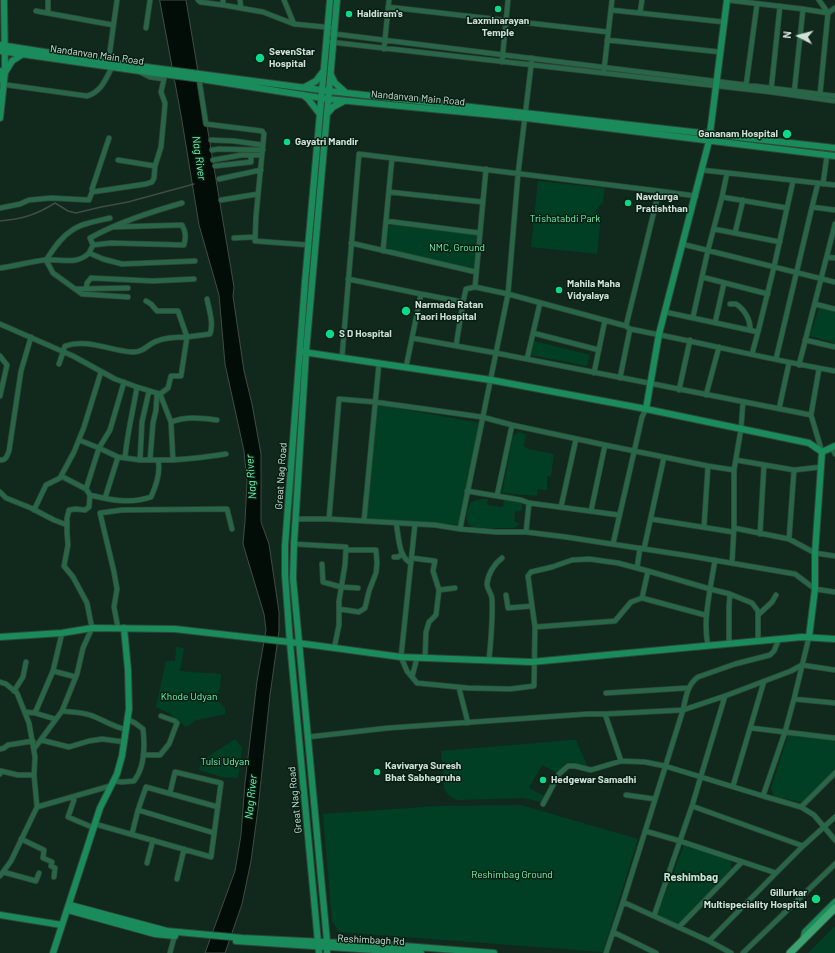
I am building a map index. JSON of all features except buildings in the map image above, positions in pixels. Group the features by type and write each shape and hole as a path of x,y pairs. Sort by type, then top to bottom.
{"main road":[{"path":"0,118 3,71 2,48 4,0"},
{"name":"Great Nag Road","path":"327,947 293,578 309,245 319,113 330,0"},
{"name":"Great Nag Road","path":"319,947 286,642 285,546 337,0"},
{"path":"646,409 649,384 659,334 696,196 710,137 727,0"},
{"path":"2,48 109,65 170,72"},
{"name":"Nandanvan Main Road","path":"2,48 23,54 109,65 140,71 170,72 328,99 526,115 710,137 835,156"},
{"path":"3,71 12,60 23,54"},
{"path":"303,88 316,81 323,72"},
{"path":"330,73 335,84 346,93"},
{"path":"201,77 526,115"},
{"path":"303,95 319,113"},
{"path":"327,115 333,107 345,101"},
{"path":"710,137 835,148"},
{"path":"303,352 490,380 646,409 809,443 822,452"},
{"path":"822,452 833,447"},
{"path":"809,637 815,589 815,553 822,452"},
{"path":"0,637 62,633 92,628 175,629 298,643 401,657 425,659 534,661 779,639 809,637 835,639"},
{"path":"53,953 100,808 122,756 129,709 128,670 121,628"},
{"path":"803,940 806,932 835,902"},
{"name":"Reshimbagh Rd","path":"69,907 149,932 327,947 341,951 391,950 421,953"},
{"path":"790,953 835,908"},
{"path":"796,953 835,914"},
{"path":"0,915 62,925"},
{"path":"327,947 494,953"}],"street":[{"path":"48,0 48,13"},
{"path":"2,83 87,96 94,94 102,86 109,65 117,0"},
{"path":"146,28 150,0"},
{"path":"198,0 200,2 223,3 263,12 294,24 385,40 604,67 794,93 835,101"},
{"path":"240,0 241,8"},
{"path":"284,0 294,24"},
{"path":"384,49 389,0"},
{"path":"502,62 508,0"},
{"path":"604,74 612,0"},
{"path":"640,13 642,0"},
{"path":"727,0 828,13 835,8"},
{"path":"819,0 828,13 820,94"},
{"path":"746,87 757,4"},
{"path":"771,90 780,6"},
{"path":"388,7 608,32"},
{"path":"794,93 803,9"},
{"path":"611,10 724,22"},
{"path":"36,11 113,25"},
{"path":"607,40 720,52"},
{"path":"326,42 604,74 717,83"},
{"path":"460,530 508,294 518,174 532,58"},
{"path":"0,208 20,204 29,200 51,198 89,200 92,192 152,182 161,147 165,103 161,92 164,79 150,78 140,71"},
{"path":"201,77 206,124 262,131 264,134 255,241 309,245"},
{"path":"794,93 835,96"},
{"path":"92,189 109,138"},
{"path":"212,140 234,141 263,150"},
{"path":"212,150 263,150"},
{"path":"213,160 251,155 263,150"},
{"path":"342,357 359,154 696,196"},
{"path":"215,166 251,162 251,155"},
{"path":"776,359 812,207 821,184 827,155"},
{"path":"383,251 392,158"},
{"path":"118,160 155,166"},
{"path":"475,287 486,169"},
{"path":"219,179 260,170"},
{"path":"702,170 835,186"},
{"path":"693,318 708,250 728,173"},
{"path":"752,354 768,294 793,181"},
{"path":"620,378 628,327 659,191"},
{"path":"389,192 483,202"},
{"path":"221,200 258,194"},
{"path":"722,197 787,208"},
{"path":"735,233 743,200"},
{"path":"0,268 46,260 70,261 79,259 89,253 93,245 90,238 112,227 153,211 182,203"},
{"path":"812,207 835,210"},
{"path":"46,260 60,241 71,230 85,224 110,218"},
{"path":"386,220 480,233"},
{"path":"799,365 835,224"},
{"path":"93,245 111,243 184,245 186,236 182,225 112,227"},
{"path":"714,229 780,242"},
{"path":"234,238 255,237"},
{"path":"351,243 476,272"},
{"path":"682,244 835,282"},
{"path":"89,253 103,259 122,264 194,261"},
{"path":"827,257 835,258"},
{"path":"46,260 53,273 82,294 128,297"},
{"path":"702,277 768,294"},
{"path":"86,289 92,278 153,281 194,279"},
{"path":"348,279 463,302"},
{"path":"715,323 724,283"},
{"path":"456,346 466,289 475,287 508,294 628,327 835,372"},
{"path":"75,289 128,288"},
{"path":"406,367 421,294"},
{"path":"59,364 65,346 70,344 87,344 133,352 142,351 159,340 173,337 210,334 212,329 207,299"},
{"path":"0,324 31,337 124,382 159,393 168,388 171,376 180,376 187,337 178,311 157,311 146,301"},
{"path":"527,359 540,303"},
{"path":"730,304 736,304 743,310 750,323 750,330"},
{"path":"815,304 835,309"},
{"path":"665,312 758,332"},
{"path":"594,373 605,320"},
{"path":"533,333 598,350"},
{"path":"0,460 6,458 9,451 21,371 31,337"},
{"path":"412,338 812,415"},
{"path":"679,390 690,340"},
{"path":"805,340 835,347"},
{"path":"706,395 719,347"},
{"path":"0,356 7,365 0,396"},
{"path":"779,409 789,362"},
{"path":"364,521 378,363"},
{"path":"819,369 812,415 822,452"},
{"path":"34,510 46,485 60,478 79,440 101,372"},
{"path":"86,489 99,448 110,430 124,382"},
{"path":"125,458 136,387"},
{"path":"140,460 142,422 149,391"},
{"path":"159,393 171,422 173,460"},
{"path":"150,460 153,423 159,393"},
{"path":"329,519 339,399 375,402 482,417 576,439 734,470"},
{"path":"732,563 734,470 741,429 743,402"},
{"path":"613,544 642,417 646,409"},
{"path":"171,422 180,418 194,417 217,420"},
{"path":"497,496 512,425"},
{"path":"562,507 576,439"},
{"path":"79,440 118,457 140,460 184,460 226,454"},
{"path":"591,511 605,445"},
{"path":"833,447 835,454"},
{"path":"105,498 118,457"},
{"path":"637,568 651,519 664,457"},
{"path":"90,495 115,501 143,500 150,497 155,488 159,466 158,460"},
{"path":"736,460 794,470 821,467"},
{"path":"760,534 764,465"},
{"path":"704,527 708,466"},
{"path":"789,539 794,470"},
{"path":"34,749 62,711 76,677 83,648 92,628 87,603 73,577 64,566 68,545 67,518 69,510 85,510 89,507 90,495 86,489 61,476"},
{"path":"467,491 619,515"},
{"path":"1,495 68,526"},
{"path":"526,532 529,502"},
{"path":"121,628 114,607 117,589 114,572 100,514 122,510 227,509 232,529"},
{"path":"296,520 329,519 435,525 460,530 526,532 566,536 795,574 815,589 835,592"},
{"path":"651,519 789,539 815,553 835,556"},
{"path":"396,523 402,554 407,561 435,561 433,571 439,590 436,615 429,622 426,632 425,659"},
{"path":"415,524 401,657 407,671 417,683 459,688 510,689 534,686 535,627 528,576 531,572 572,560 589,559 618,563 730,594 752,603 758,611 758,641"},
{"path":"294,544 346,548 346,550 376,550 376,572 365,608 359,612 339,610"},
{"path":"334,649 339,624 341,587 346,565 346,550"},
{"path":"394,557 398,557 402,554"},
{"path":"489,660 493,616 492,596 487,585 491,571 502,558"},
{"path":"708,646 705,615 715,560"},
{"path":"322,564 323,582 341,587 358,588"},
{"path":"642,598 648,571"},
{"path":"439,590 455,588"},
{"path":"729,644 730,594"},
{"path":"506,595 508,608 532,606"},
{"path":"758,615 772,602 776,595"},
{"path":"535,627 615,621 631,602 642,598 705,615"},
{"path":"35,713 53,671 62,633"},
{"path":"764,796 785,732 809,637"},
{"path":"606,953 683,710 688,688 698,677 735,664 770,655 774,651 779,639"},
{"path":"412,676 416,658"},
{"path":"14,691 23,677 26,662"},
{"path":"308,737 388,728 586,714 683,710 726,696 764,680 791,671 802,665 835,670"},
{"path":"53,671 76,677"},
{"path":"732,786 751,728 764,680"},
{"path":"0,682 6,684 17,693 26,712 34,749 34,774 37,807 11,861 0,876"},
{"path":"459,688 468,723"},
{"path":"606,693 688,688"},
{"path":"654,916 692,806 726,696"},
{"path":"794,699 835,703"},
{"path":"62,711 89,714 107,721 117,728 125,729"},
{"path":"26,712 35,713 55,720"},
{"path":"605,714 621,761"},
{"path":"143,755 160,755 169,744 177,723 161,716"},
{"path":"37,807 73,797 111,783 134,781 139,774 143,755 143,729 127,719"},
{"path":"751,728 835,738"},
{"path":"40,740 69,747 102,739 124,742"},
{"path":"0,749 8,745 33,741"},
{"path":"543,804 559,774 568,766 591,770 621,761 645,762 701,776 801,807 814,815 835,840"},
{"path":"0,774 1,771 18,775 34,774"},
{"path":"73,797 74,800 68,817 95,826 132,834 211,857 221,783 175,772 170,794"},
{"path":"801,807 835,773"},
{"path":"132,834 146,787 218,807"},
{"path":"626,795 655,799"},
{"path":"692,806 803,846"},
{"path":"138,810 214,833"},
{"path":"709,941 803,846 835,817"},
{"path":"645,832 680,841 776,874"},
{"path":"21,840 44,850 42,858 52,862 51,866 55,868 54,876"},
{"path":"147,863 153,840"},
{"path":"177,879 184,850"},
{"path":"679,927 742,862"},
{"path":"743,953 835,864"},
{"path":"3,872 36,881 38,873"},
{"path":"623,902 709,941 730,953"},
{"path":"613,932 656,953"},
{"path":"170,953 175,934"}],"green space":[{"name":"Trishatabdi Park","path":"538,181 605,188 603,202 595,211 601,216 597,254 531,247"},
{"name":"NMC, Ground","path":"389,224 477,235 474,268 386,249"},
{"path":"819,308 835,312 835,343 810,336"},
{"path":"534,341 590,355 587,366 531,355"},
{"path":"376,404 479,423 459,525 365,520"},
{"path":"519,432 526,434 524,446 528,449 554,454 551,476 547,476 547,490 538,489 537,496 502,493 513,436"},
{"path":"480,499 488,499 487,505 503,507 504,500 522,503 522,510 514,513 514,521 520,524 514,528 475,528 471,526 467,520 468,509 471,502"},
{"name":"Khode Udyan","path":"176,647 184,648 180,671 221,674 220,688 215,698 225,708 225,714 197,720 186,727 167,712 156,707 166,661 175,661"},
{"path":"788,735 835,740 835,770 804,803 774,796 771,788"},
{"name":"Tulsi Udyan","path":"235,739 242,748 238,778 222,777 199,770 201,761"},
{"path":"576,740 588,767 569,763 564,764 557,773 542,765 529,788 544,796 541,802 523,798 458,800 450,796 444,788 441,751"},
{"name":"Reshimbag Ground","path":"521,805 638,839 603,952 339,932 332,921 323,814 438,806"},
{"path":"684,845 729,859 731,861 731,869 678,925 657,915"},
{"path":"835,926 835,953 808,953"}],"water":[{"name":"Nag River","path":"160,0 186,0 234,287 233,296 244,371 252,404 261,454 261,522 269,544 279,612 279,631 251,861 242,904 225,953 205,953 235,871 241,835 245,783 257,681 266,630 264,614 243,544 247,482 244,451 225,364 219,295 199,225"}],"waterway":[{"name":"Nag River","path":"0,221 29,216 55,203 68,211 76,213 128,202 194,184"}],"place":[{"name":"Laxminarayan Temple","path":"498,9"},
{"name":"Haldiram's","path":"349,14"},
{"name":"SevenStar Hospital","path":"260,58"},
{"name":"Gananam Hospital","path":"787,134"},
{"name":"Gayatri Mandir","path":"287,142"},
{"name":"Navdurga Pratishthan","path":"628,203"},
{"name":"Mahila Maha Vidyalaya","path":"559,290"},
{"name":"Narmada Ratan Taori Hospital","path":"406,311"},
{"name":"S D Hospital","path":"330,334"},
{"name":"Kavivarya Suresh Bhat Sabhagruha","path":"377,772"},
{"name":"Hedgewar Samadhi","path":"543,780"},
{"name":"Gillurkar Multispeciality Hospital","path":"816,899"}],"district":[{"name":"Reshimbag","path":"691,877"}]}
